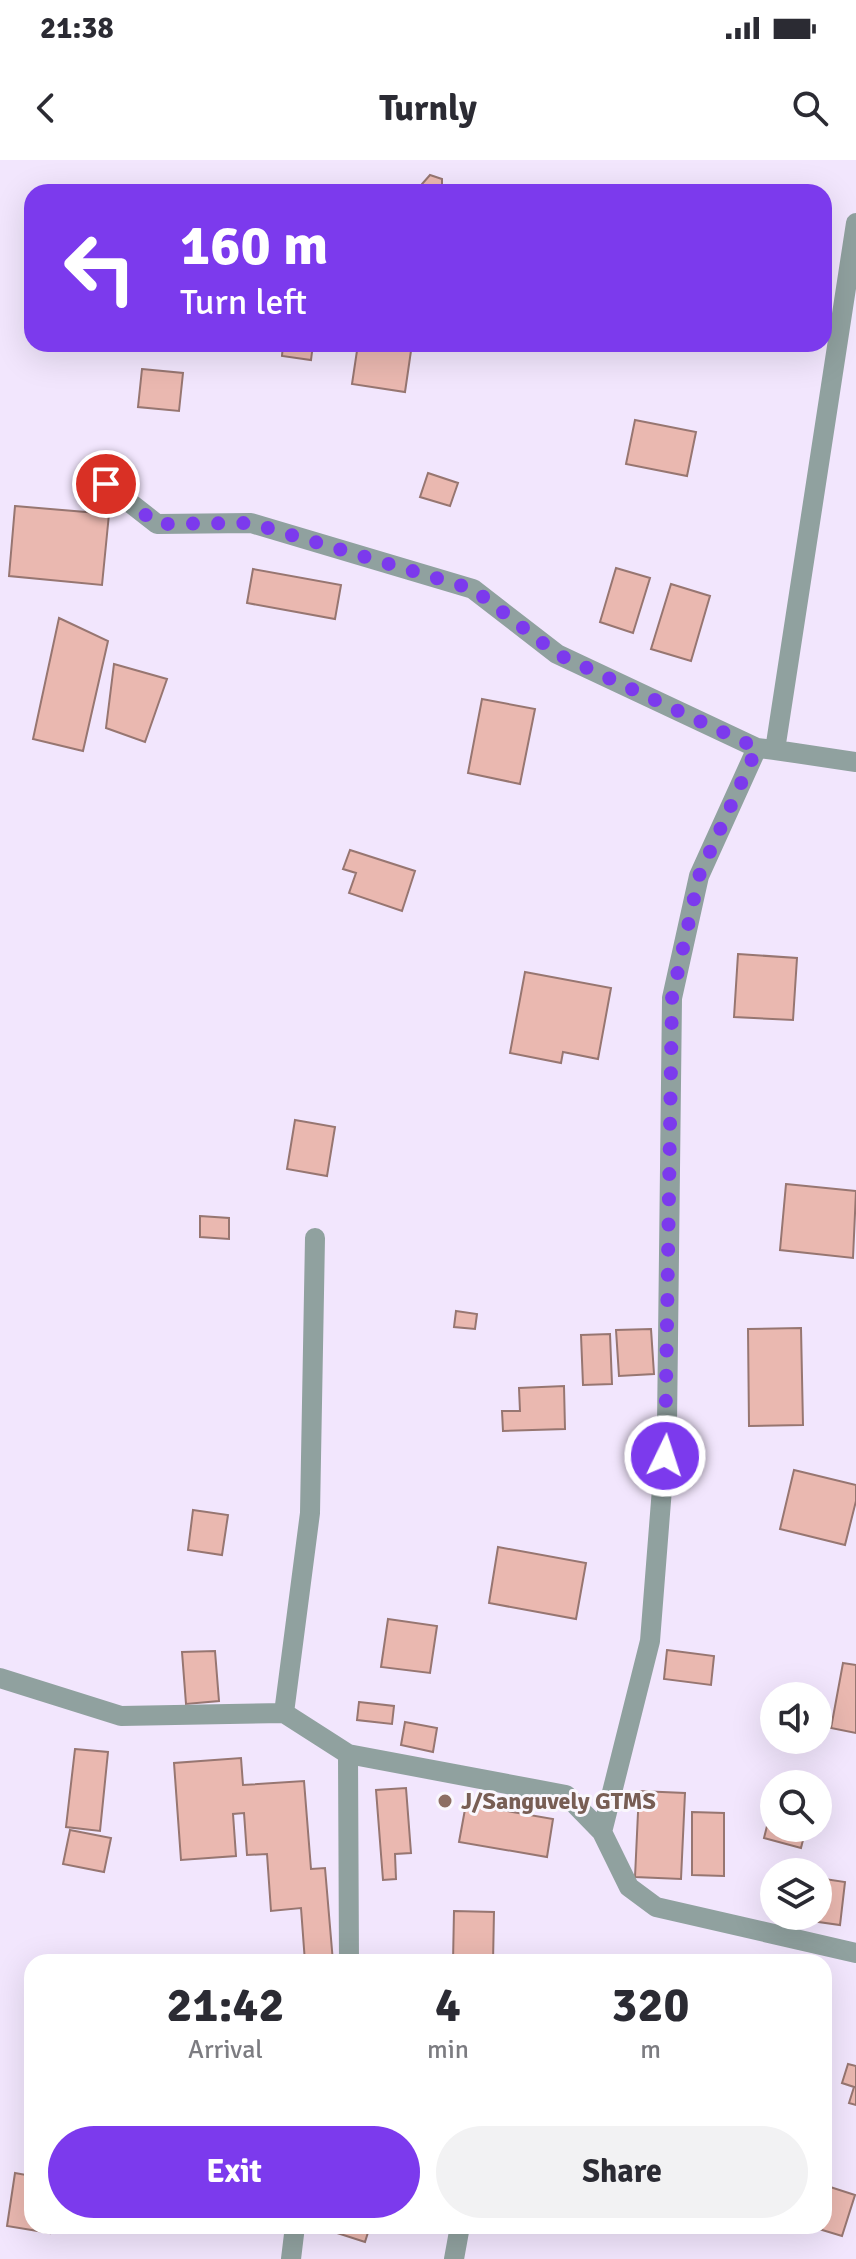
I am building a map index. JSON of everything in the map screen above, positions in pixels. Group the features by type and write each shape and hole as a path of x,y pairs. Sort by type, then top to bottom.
{"street":[{"path":"602,1832 650,1641 653,1610 667,1425 672,998 699,876 766,749 856,223"},
{"path":"106,484 157,524 251,523 473,589 557,654 766,749 856,762"},
{"path":"284,1713 310,1513 315,1238"},
{"path":"0,1678 121,1716 284,1713 348,1754 566,1795 602,1832 629,1887 656,1907 856,1953"},
{"path":"348,1754 349,1954"},
{"path":"291,2259 294,2234"},
{"path":"454,2259 459,2234"}],"building":[{"path":"430,175 442,179 442,184 422,184"},
{"path":"282,352 312,352 311,360 282,356"},
{"path":"357,352 411,352 405,392 352,384"},
{"path":"142,369 183,373 179,411 138,407"},
{"path":"635,420 696,432 687,476 626,464"},
{"path":"428,473 458,483 450,506 420,497"},
{"path":"15,506 109,514 102,585 9,576"},
{"path":"616,568 650,578 633,633 600,622"},
{"path":"253,569 341,585 335,619 247,603"},
{"path":"671,584 710,596 691,661 651,649"},
{"path":"59,618 108,641 83,751 33,739"},
{"path":"114,664 167,679 145,742 106,728"},
{"path":"482,699 535,709 520,784 468,773"},
{"path":"350,850 415,871 402,911 349,893 356,873 343,869"},
{"path":"738,954 797,958 793,1020 734,1017"},
{"path":"525,972 611,988 598,1059 563,1052 561,1063 510,1053"},
{"path":"295,1120 335,1127 327,1176 287,1169"},
{"path":"786,1184 856,1191 853,1258 780,1250"},
{"path":"200,1216 229,1218 229,1239 200,1237"},
{"path":"456,1311 477,1314 475,1329 454,1327"},
{"path":"801,1328 803,1425 749,1426 748,1329"},
{"path":"651,1329 654,1374 619,1376 616,1330"},
{"path":"610,1334 612,1384 583,1385 581,1335"},
{"path":"564,1386 565,1429 503,1431 502,1411 520,1411 519,1388"},
{"path":"794,1470 856,1485 856,1501 845,1545 780,1529"},
{"path":"193,1510 228,1515 222,1555 188,1550"},
{"path":"498,1547 586,1563 576,1619 489,1603"},
{"path":"388,1619 437,1626 430,1673 381,1667"},
{"path":"667,1650 714,1656 711,1685 664,1679"},
{"path":"215,1651 219,1701 186,1704 182,1652"},
{"path":"843,1663 856,1665 856,1733 832,1728"},
{"path":"359,1702 394,1706 392,1724 357,1720"},
{"path":"405,1722 437,1728 433,1752 401,1745"},
{"path":"75,1749 108,1752 100,1831 66,1827"},
{"path":"241,1758 243,1785 304,1781 311,1869 325,1868 332,1954 304,1954 301,1908 271,1911 267,1854 247,1855 244,1813 233,1814 236,1856 181,1860 174,1763"},
{"path":"406,1788 411,1853 395,1854 396,1879 383,1880 376,1790"},
{"path":"639,1791 685,1793 681,1879 635,1877"},
{"path":"466,1804 553,1819 547,1857 459,1842"},
{"path":"692,1812 724,1813 724,1876 692,1875"},
{"path":"70,1830 111,1838 104,1872 63,1864"},
{"path":"779,1842 802,1842 801,1848"},
{"path":"832,1880 845,1882 840,1925 832,1924"},
{"path":"454,1911 494,1912 493,1954 453,1954"},
{"path":"848,2064 856,2066 856,2105 849,2103 854,2087 842,2083"},
{"path":"15,2173 24,2175 24,2229 7,2226"},
{"path":"832,2188 855,2195 842,2236 832,2233"},
{"path":"340,2234 368,2234 365,2242"}],"place":[{"name":"J/Sanguvely GTMS","path":"445,1801"}],"route":[{"path":"106,484 157,524 251,523 473,589 557,654 757,748 699,876 672,998 665,1456"}]}
